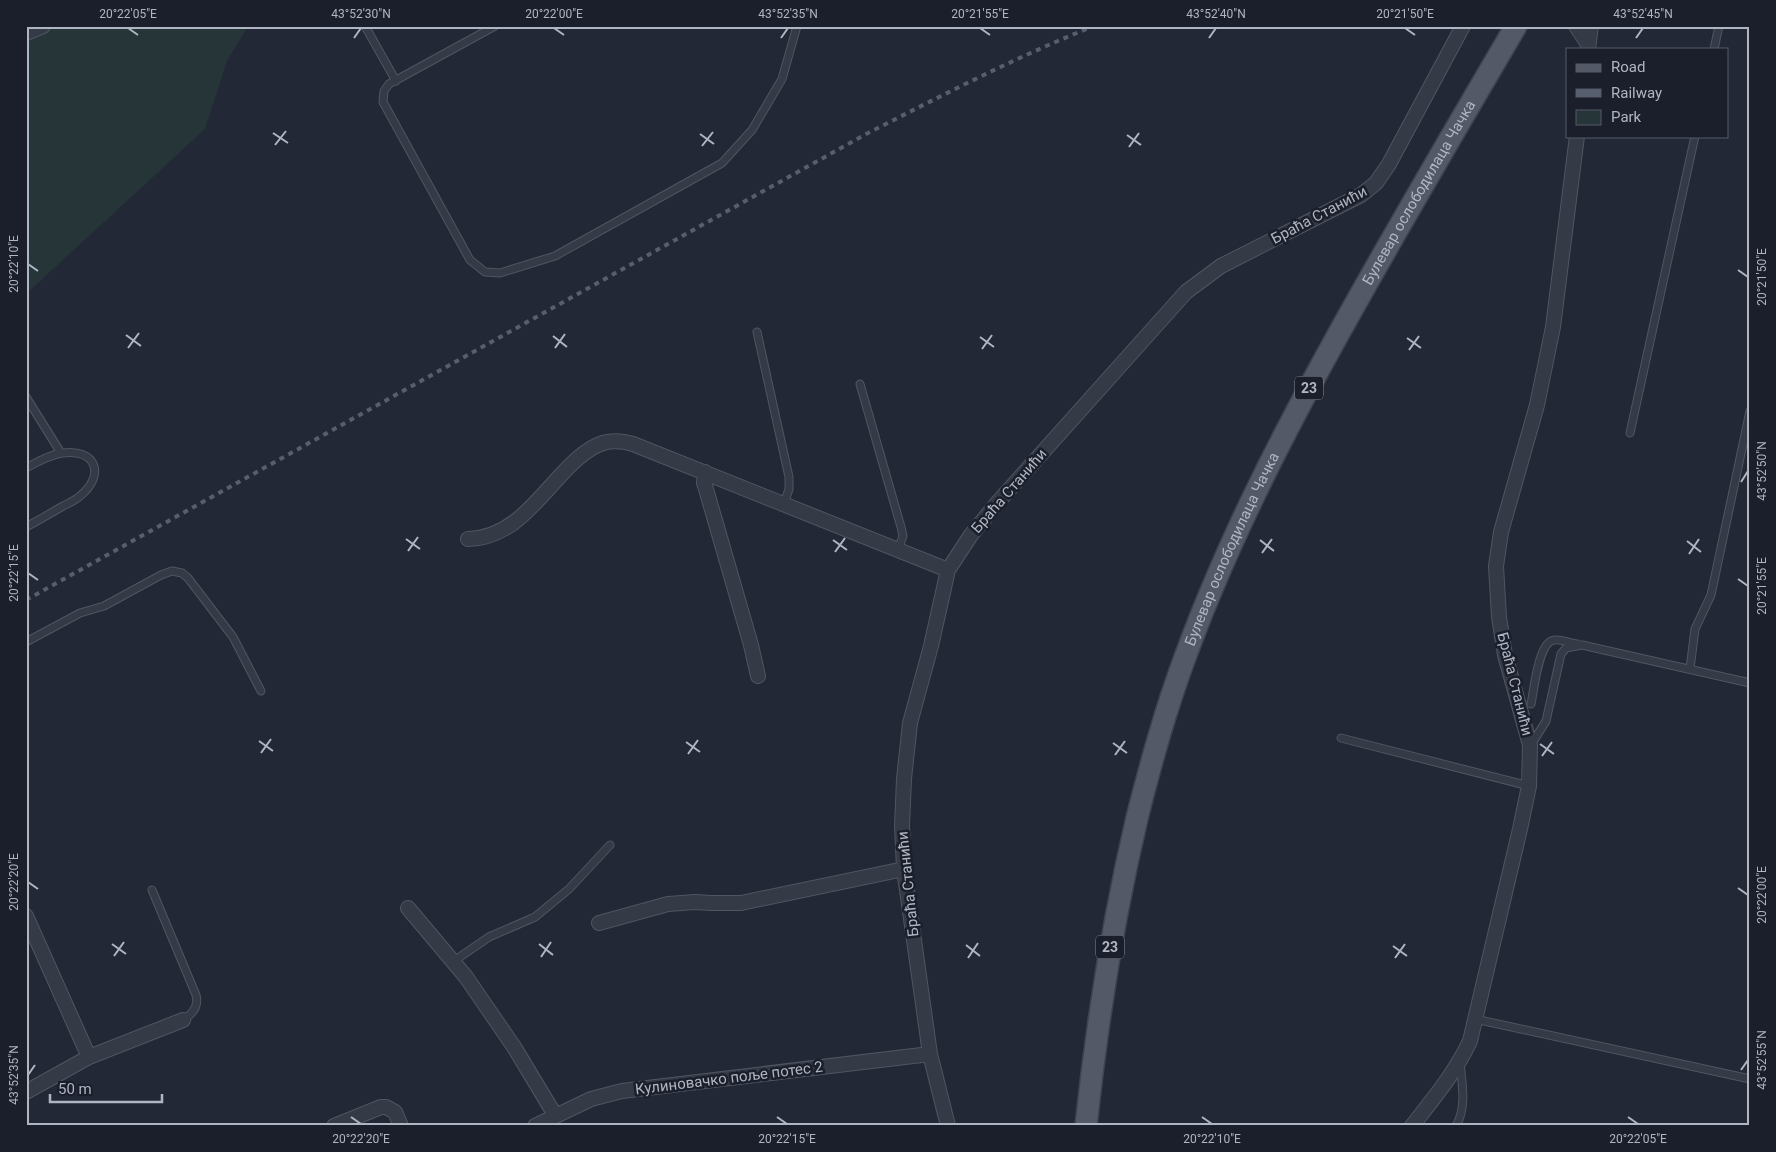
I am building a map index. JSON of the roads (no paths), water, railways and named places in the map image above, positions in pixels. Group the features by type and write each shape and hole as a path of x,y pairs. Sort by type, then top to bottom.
{"main road":[{"name":"Булевар ослободилаца Чачка","path":"1086,1126 1096,1032 1111,937 1127,861 1149,771 1178,675 1208,598 1240,524 1288,425 1516,26"}],"street":[{"path":"26,33 43,26"},
{"name":"Браћа Станићи","path":"948,1126 930,1054 904,869 902,826 904,779 910,723 931,646 948,570 967,541 998,502 1186,292 1221,266 1360,196 1376,183 1389,164 1463,26"},
{"path":"1576,26 1588,46"},
{"path":"1588,46 1592,26"},
{"name":"Браћа Станићи","path":"1412,1126 1460,1061 1470,1041 1529,786 1530,745 1505,654 1499,617 1496,566 1501,532 1535,414 1553,326 1577,138"},
{"path":"468,539 488,537 514,523 568,467 593,447 602,443 623,441 948,570"},
{"path":"705,472 704,482 758,676"},
{"path":"599,923 668,904 696,902 711,904 741,903 904,869"},
{"path":"408,908 454,961 509,1040 555,1115"},
{"path":"26,916 89,1057"},
{"path":"26,1092 89,1057 183,1020"},
{"name":"Кулиновачко поље потес 2","path":"535,1126 591,1099 622,1091 930,1054"},
{"path":"334,1126 386,1106 396,1112 401,1126"}],"lane":[{"path":"365,26 396,81"},
{"path":"495,26 389,84 384,91 383,102 470,260 485,272 500,273 555,256 722,163 752,130 782,79 797,26"},
{"path":"1714,48 1719,26"},
{"path":"1630,433 1695,138"},
{"path":"756,332 789,477 789,489 784,504"},
{"path":"860,384 903,536 898,550"},
{"path":"26,397 61,453"},
{"path":"1690,669 1695,629 1711,595 1750,411"},
{"path":"26,468 44,458 61,453 75,452 85,455 93,462 95,474 91,484 80,496 26,527"},
{"path":"26,642 80,613 104,606 161,575 172,571 182,573 188,578 233,637 261,692"},
{"path":"1531,704 1541,654 1546,643 1554,640 1750,683"},
{"path":"1530,745 1546,721 1561,654 1566,648 1582,645"},
{"path":"1341,738 1529,786"},
{"path":"454,961 489,937 535,917 569,889 610,845"},
{"path":"152,890 196,995 195,1010 183,1020"},
{"path":"1475,1019 1750,1079"},
{"path":"1456,1126 1461,1117 1463,1102 1460,1061"}],"railway":[{"path":"26,600 868,133 1008,63 1094,26"}]}
